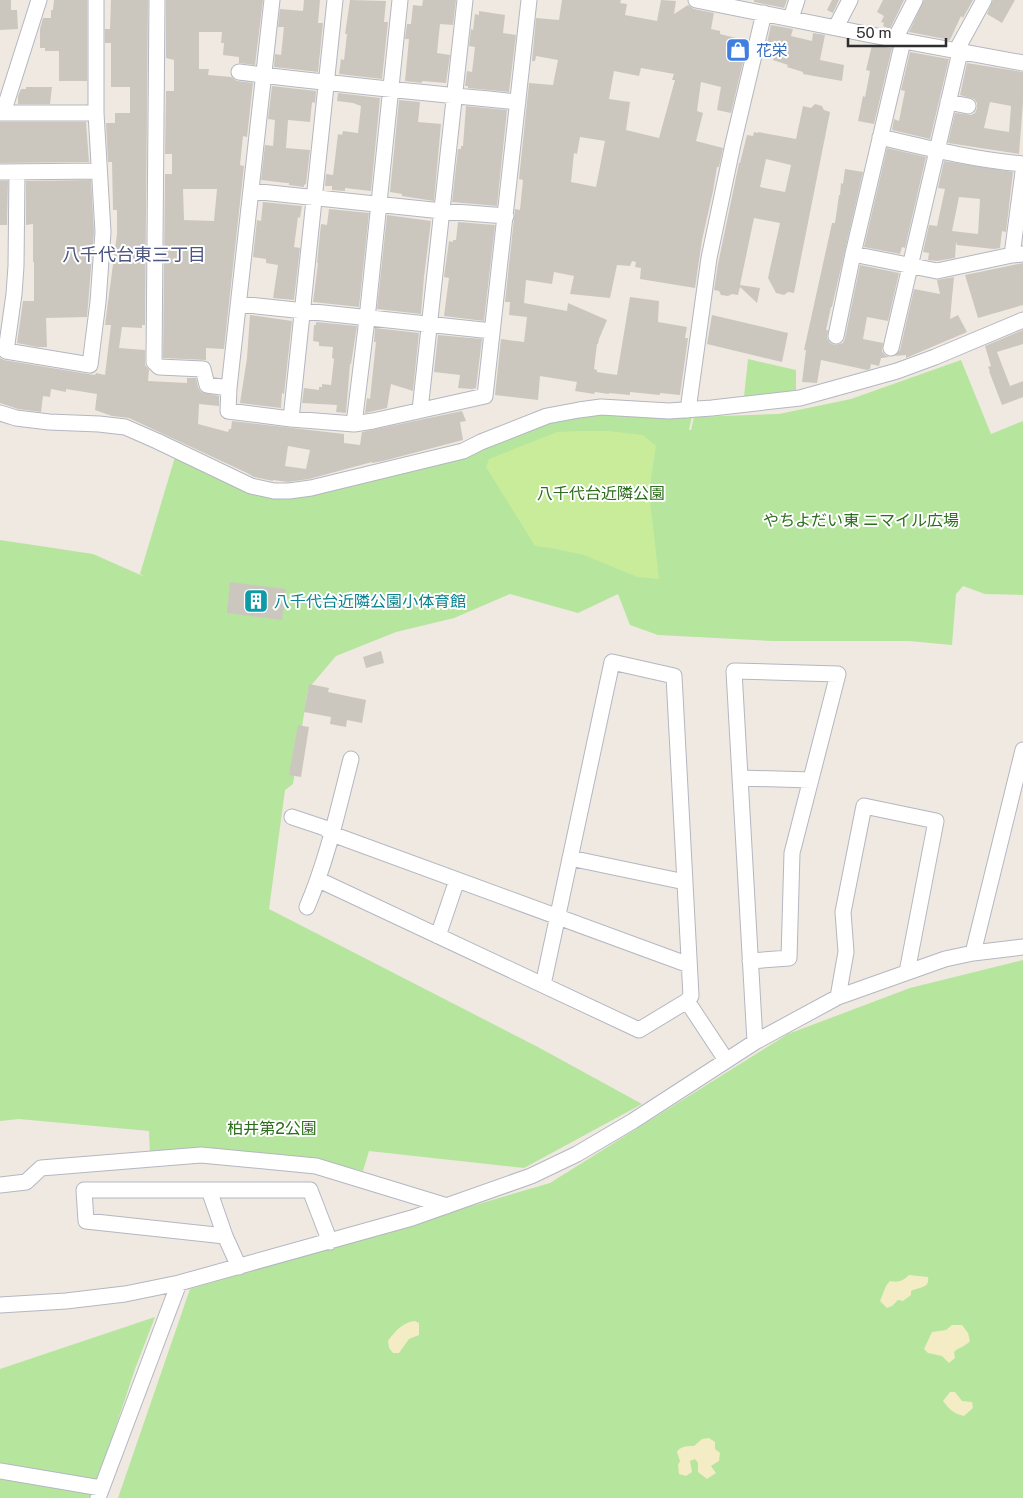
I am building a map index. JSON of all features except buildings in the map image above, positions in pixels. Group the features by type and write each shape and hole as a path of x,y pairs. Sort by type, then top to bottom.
{"street":[{"path":"39,0 2,113 96,113"},
{"path":"17,172 16,266 6,351 90,365 98,302 103,232 96,113 96,0"},
{"path":"157,0 154,362 158,367 203,369 207,386 229,388"},
{"path":"272,0 228,411 354,424 485,396 529,0"},
{"path":"291,419 335,0"},
{"path":"354,424 367,319 400,0"},
{"path":"420,410 465,0"},
{"path":"696,0 958,51 1021,58"},
{"path":"791,18 797,0"},
{"path":"836,27 850,0"},
{"path":"836,336 880,137 899,40 915,0"},
{"path":"891,348 938,150 958,51 984,0"},
{"path":"688,410 709,258 733,144 764,13"},
{"path":"239,72 326,84 518,102"},
{"path":"948,102 968,106"},
{"path":"880,137 1000,162 1023,164"},
{"path":"0,172 99,171"},
{"path":"853,254 937,271 1018,254 1023,172"},
{"path":"252,192 506,216"},
{"path":"239,304 492,331"},
{"path":"0,413 16,418 40,421 99,424 125,428 157,440 251,486 274,491 289,491 311,488 463,451 547,416 571,411 601,407 669,411 688,410 800,398 897,371 1023,320"},
{"path":"318,880 639,1030 687,1001 691,996 674,676 612,662 543,985"},
{"path":"750,961 789,958 792,853 838,674 734,671 750,961 755,1042"},
{"path":"973,952 1021,768 1023,750"},
{"path":"307,907 318,880 332,834 351,759"},
{"path":"740,778 811,780"},
{"path":"838,996 846,952 843,912 864,806 936,821 907,972"},
{"path":"292,817 326,828 332,834 689,965"},
{"path":"570,858 685,882"},
{"path":"438,936 458,880"},
{"path":"0,1305 66,1301 125,1294 179,1283 330,1242 447,1206 531,1176 577,1154 633,1121 755,1042 838,996 945,959 973,952 1023,947"},
{"path":"687,1001 726,1060"},
{"path":"0,1185 26,1182 41,1168 201,1155 316,1166 447,1206"},
{"path":"225,1236 86,1221 84,1190 310,1190 330,1242"},
{"path":"209,1190 225,1236 239,1267"},
{"path":"0,1471 100,1493 179,1283"}],"green space":[{"path":"748,359 796,370 796,392 744,397"},
{"path":"961,360 991,434 1023,421 1023,595 985,594 963,586 956,594 952,645 909,641 772,641 658,635 630,625 618,594 578,613 510,594 454,618 396,632 336,656 308,689 293,784 285,790 269,909 536,1046 642,1104 524,1168 369,1151 363,1171 310,1158 206,1150 150,1155 149,1131 19,1119 0,1121 0,540 93,554 145,577 140,574 175,457 279,497 550,420 578,414 692,416 689,430 691,430 694,417 779,414 851,399"},
{"name":"八千代台近隣公園","path":"608,431 643,435 656,446 649,492 659,579 637,577 584,555 535,546 486,467 489,459 557,432"},
{"path":"1023,960 1023,1498 118,1498 190,1289 550,1183 788,1034 910,988"},
{"path":"155,1317 135,1369 92,1498 0,1498 0,1369"}],"sand":[{"path":"909,1275 928,1277 927,1284 911,1291 911,1295 903,1301 898,1300 887,1308 880,1301 886,1286 890,1281 900,1281"},
{"path":"415,1321 419,1323 419,1335 409,1339 399,1353 393,1353 389,1348 388,1341 403,1325"},
{"path":"952,1325 962,1325 968,1333 970,1341 954,1352 955,1358 949,1363 942,1356 928,1353 924,1349 932,1332 946,1330"},
{"path":"950,1392 955,1392 962,1401 972,1402 973,1408 964,1416 952,1411 943,1401"},
{"path":"709,1438 715,1442 715,1449 720,1453 719,1461 711,1466 716,1473 707,1479 698,1472 698,1463 695,1459 690,1461 692,1472 686,1476 679,1474 678,1465 680,1461 678,1450 694,1446 702,1439"}],"place":[{"name":"花栄","path":"738,50"},
{"name":"八千代台近隣公園小体育館","path":"256,601"}],"district":[{"name":"八千代台東三丁目","path":"134,255"}],"park label":[{"name":"やちよだい東 ニマイル広場","path":"861,520"},
{"name":"柏井第2公園","path":"272,1128"}]}
